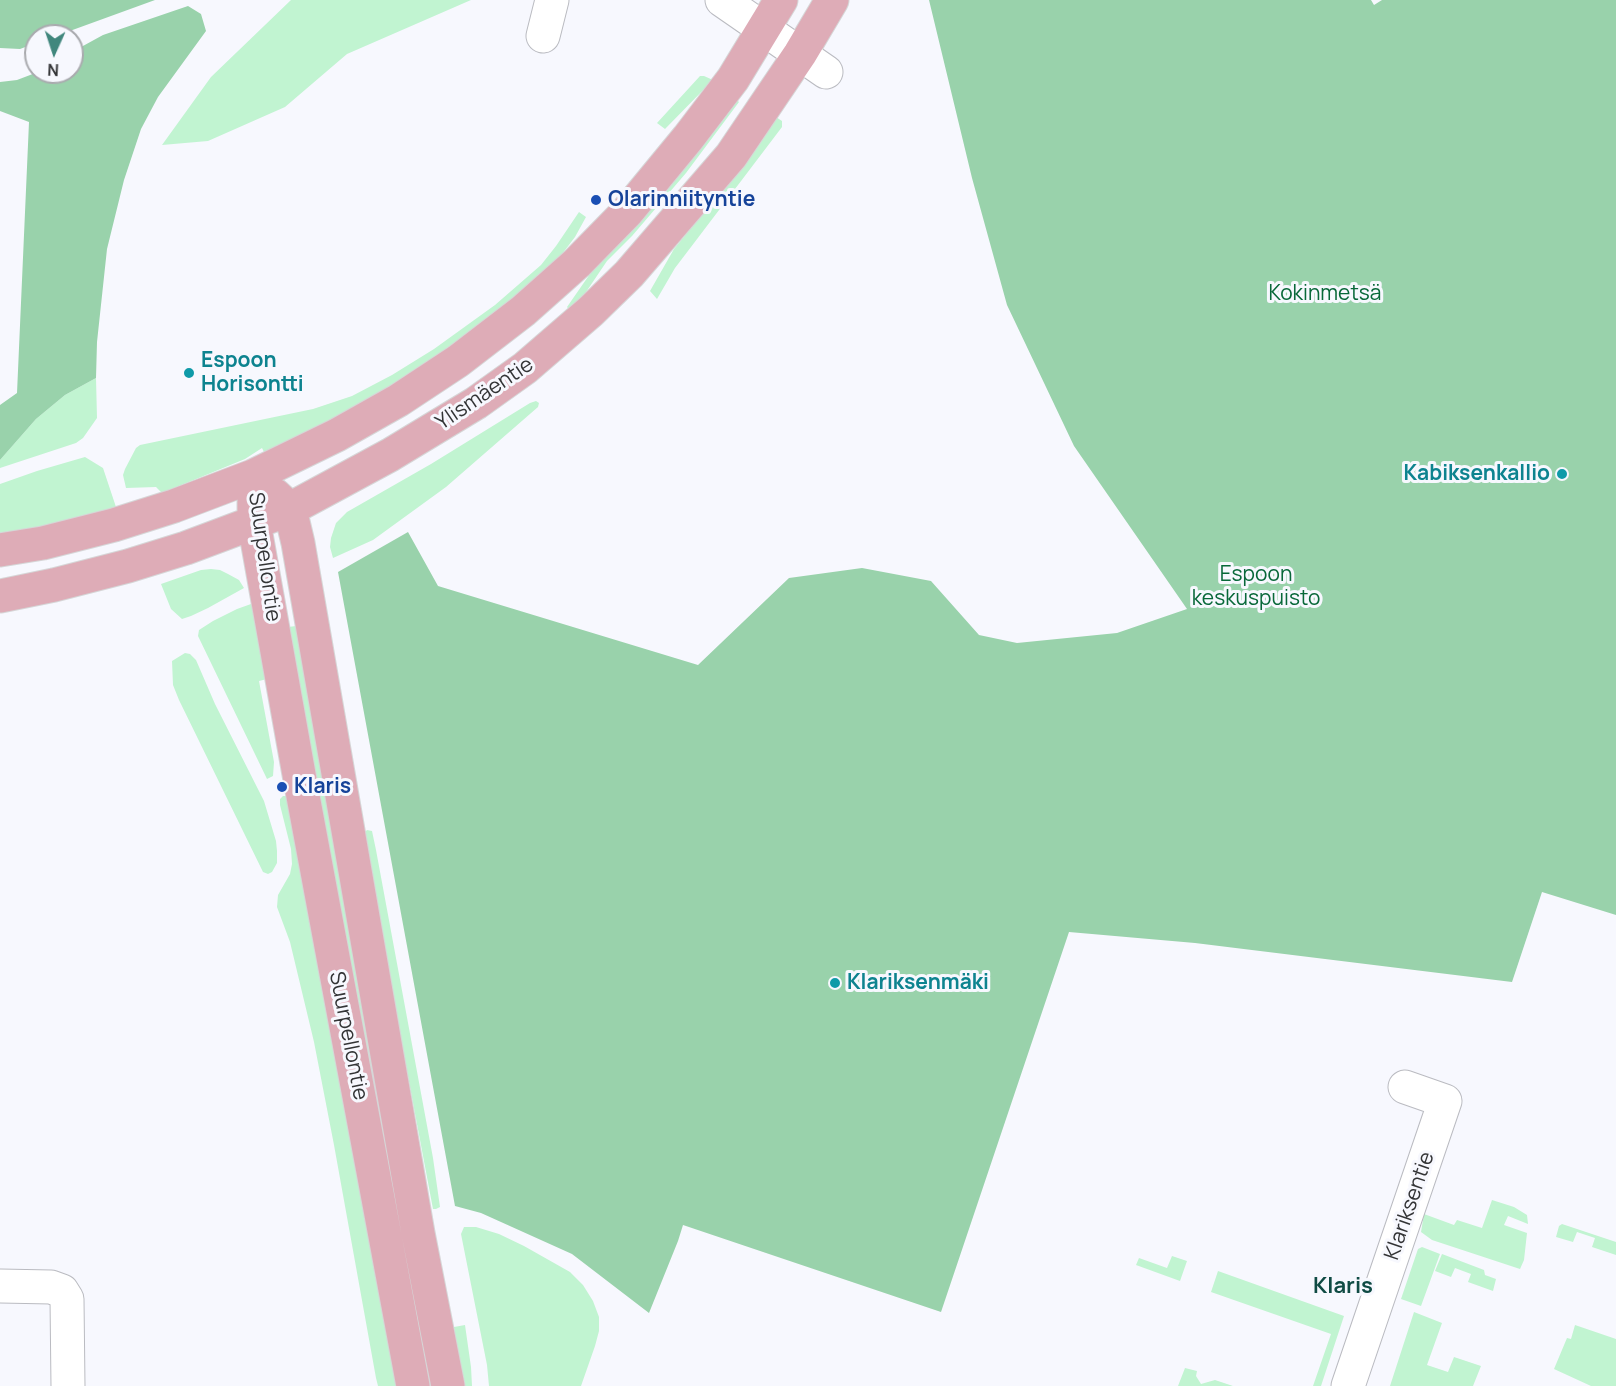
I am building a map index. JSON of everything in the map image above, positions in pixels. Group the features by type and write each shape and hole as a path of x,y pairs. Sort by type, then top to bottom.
{"main road":[{"name":"Ylismäentie","path":"0,550 44,543 114,525 174,506 253,476 337,435 399,400 458,361 523,311 577,263 627,212 733,79 781,0"},
{"name":"Ylismäentie","path":"0,596 128,566 186,548 290,509 390,455 476,403 525,368 591,311 629,274 731,156 800,54 832,0"},
{"name":"Suurpellontie","path":"253,476 290,509 416,1221 448,1386"},
{"name":"Suurpellontie","path":"253,476 255,523 300,780 413,1386"}],"street":[{"path":"543,36 552,0"},
{"path":"722,0 826,72"},
{"name":"Klariksentie","path":"1348,1386 1445,1101 1406,1087"},
{"path":"0,1286 51,1287 62,1291 67,1299 68,1386"}],"green space":[{"path":"0,0 155,0 84,26 84,24 24,24 24,48 0,48"},
{"path":"291,0 471,0 347,54 285,107 208,141 162,145 211,77"},
{"name":"Kokinmetsä","path":"929,0 1371,0 1374,5 1382,0 1616,0 1616,915 1542,892 1512,982 1195,943 1069,932 941,1312 683,1225 649,1313 572,1254 481,1213 455,1206 338,572 408,532 438,586 698,665 789,578 862,568 931,581 979,635 1017,643 1117,633 1187,609 1074,446 1007,305 972,178"},
{"path":"188,6 201,14 206,31 158,97 141,129 124,180 107,249 97,342 96,378 65,395 36,419 0,460 0,405 17,393 29,122 0,111 0,82 24,77 24,84 84,84 84,45 103,35"},
{"path":"700,76 713,80 665,129 657,123"},
{"path":"736,99 739,102 686,173 632,236 607,261 570,311 567,307 592,271"},
{"path":"776,117 782,121 782,127 675,268 657,299 650,291 674,249 726,185"},
{"path":"579,212 586,217 575,237 559,258 515,299 420,370 265,454 262,448 245,459 162,493 156,487 126,488 123,475 136,448 140,445 313,409 352,396 392,375 434,349 495,305 541,265"},
{"path":"96,378 97,418 83,438 76,443 0,468 0,460 36,419 65,395"},
{"path":"536,401 539,403 538,407 446,487 373,540 333,558 330,547 331,538 336,523 347,512"},
{"path":"85,457 103,468 116,507 62,522 0,535 0,484"},
{"path":"201,570 220,570 239,580 244,588 182,619 171,609 161,584"},
{"path":"251,604 255,608 267,679 259,681 274,762 273,776 267,779 198,636 199,630 213,621"},
{"path":"296,626 438,1386 427,1386 288,627"},
{"path":"185,653 190,654 196,660 215,704 264,801 277,851 277,863 272,872 268,874 263,872 173,685 172,661"},
{"path":"288,796 399,1386 378,1386 314,1042 290,942 277,907 278,895 290,874 292,864 291,849 280,805 280,799"},
{"path":"367,830 372,831 376,850 433,1158 440,1207 436,1209 433,1209 365,848 364,833"},
{"path":"1492,1200 1514,1207 1527,1215 1528,1224 1508,1216 1504,1225 1527,1233 1524,1260 1520,1269 1432,1240 1421,1232 1424,1214 1454,1225 1457,1220 1482,1228"},
{"path":"1562,1224 1616,1242 1616,1255 1592,1247 1595,1238 1577,1232 1573,1242 1556,1237 1559,1226"},
{"path":"464,1227 476,1227 499,1234 524,1246 570,1272 583,1285 599,1317 599,1331 581,1386 489,1386 487,1365 461,1234"},
{"path":"1422,1247 1440,1254 1421,1306 1401,1299 1418,1249"},
{"path":"1442,1254 1484,1270 1485,1275 1496,1279 1493,1291 1468,1282 1471,1274 1455,1268 1451,1277 1435,1271"},
{"path":"1172,1256 1187,1261 1180,1281 1136,1265 1139,1258 1167,1268"},
{"path":"1218,1271 1344,1316 1321,1386 1313,1386 1331,1334 1211,1292"},
{"path":"1414,1312 1442,1323 1427,1365 1448,1372 1454,1357 1481,1366 1473,1386 1390,1386"},
{"path":"465,1325 472,1386 461,1386 458,1372 454,1327"},
{"path":"1575,1325 1616,1339 1616,1386 1591,1386 1554,1369 1567,1338 1571,1339"},
{"path":"1185,1368 1197,1371 1196,1376 1201,1384 1215,1380 1233,1386 1178,1386"}],"place":[{"name":"Olarinniityntie","path":"596,200"},
{"name":"Espoon Horisontti","path":"189,373"},
{"name":"Kabiksenkallio","path":"1562,474"},
{"name":"Klaris","path":"282,787"},
{"name":"Klariksenmäki","path":"835,983"}],"district":[{"name":"Klaris","path":"1343,1287"}],"park label":[{"name":"Espoon keskuspuisto","path":"1256,587"}]}
